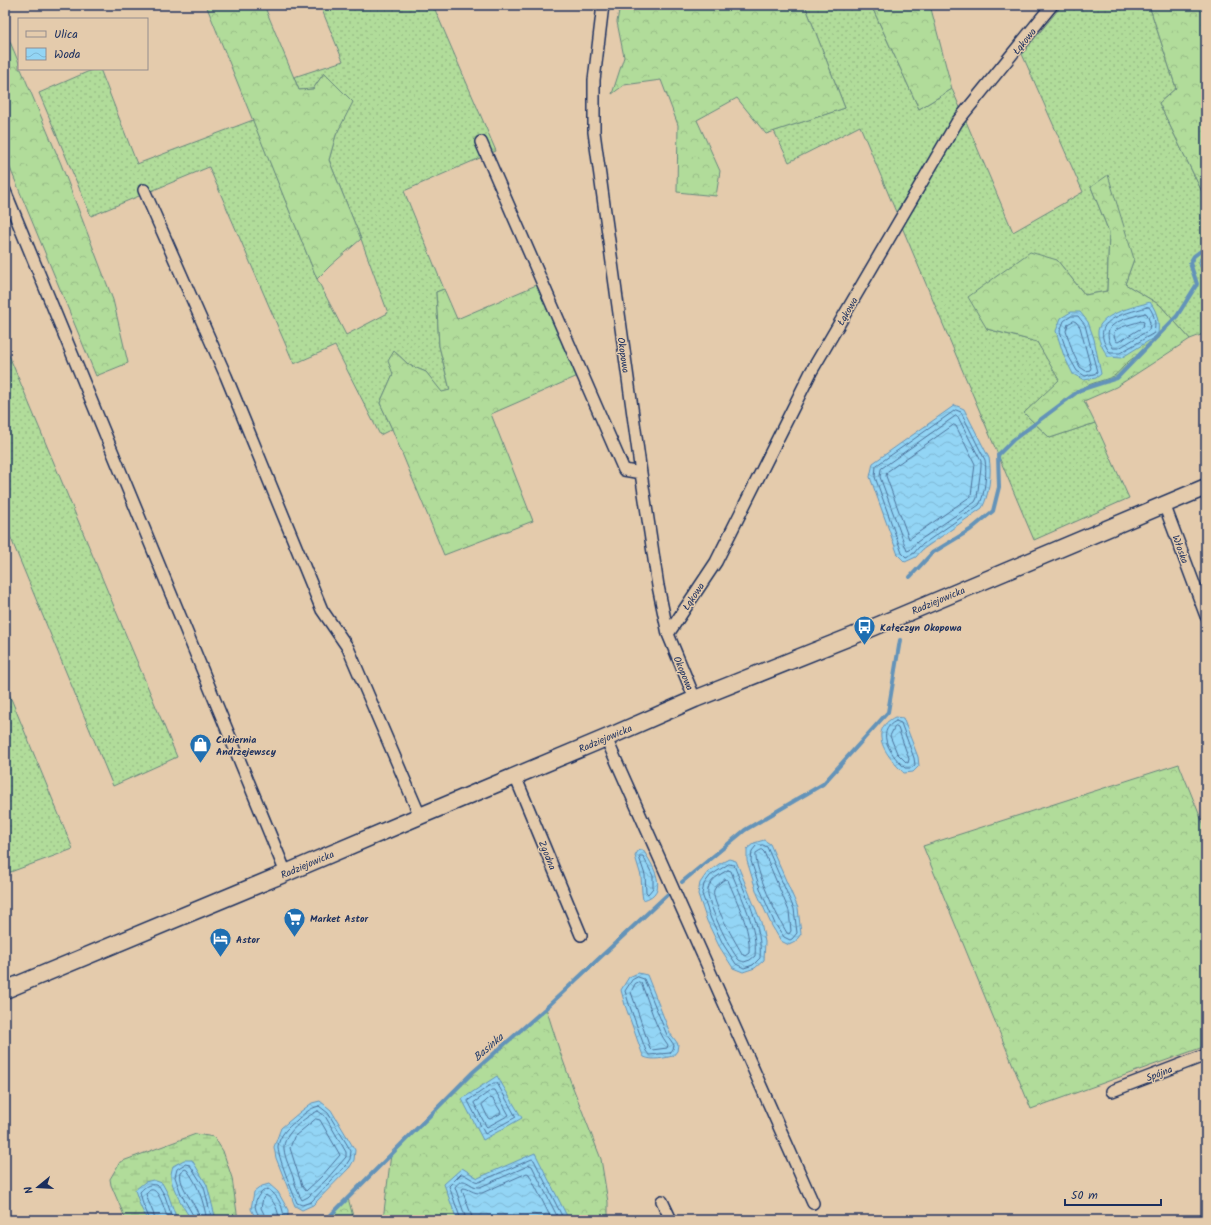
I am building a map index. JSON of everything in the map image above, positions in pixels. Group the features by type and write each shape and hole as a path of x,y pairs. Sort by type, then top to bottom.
{"main road":[{"name":"Radziejowicka","path":"5,990 286,873 695,699 860,633 1206,487"}],"street":[{"name":"Okopowa","path":"603,5 594,80 594,132 658,586 668,634 695,699"},
{"name":"Łąkowa","path":"668,634 716,562 811,372 957,122 1052,5"},
{"path":"482,142 624,470 641,473"},
{"path":"144,190 226,376 322,610 348,648 420,816"},
{"path":"5,191 286,873"},
{"name":"Włoska","path":"1164,504 1206,616"},
{"path":"606,738 813,1204"},
{"name":"Zgodna","path":"515,776 581,935"},
{"name":"Spójna","path":"1112,1091 1206,1055"},
{"path":"662,1201 670,1220"}],"green space":[{"path":"206,5 264,5 299,90 313,89 324,73 353,102 336,135 329,160 361,239 317,279"},
{"path":"320,5 433,5 496,151 404,191 444,289 436,292 439,346 450,390 442,393 426,372 409,365 394,351 393,374 380,403 392,429 380,435 335,346 294,364 209,167 91,216 39,93 92,70 100,70 137,164 253,120 317,279 346,335 388,313 361,239 329,160 336,135 352,102 324,73 313,89 299,90 294,77 343,61"},
{"path":"620,5 805,5 845,108 766,134 737,98 697,120 720,171 716,196 677,192 678,125 661,80 624,85 612,94 624,57 617,22"},
{"path":"805,5 871,5 919,109 952,89 961,110 896,212 860,126 789,162 774,131 845,108"},
{"path":"871,5 930,5 952,89 919,109"},
{"path":"1062,5 1149,5 1176,88 1159,103 1206,200 1206,333 1190,339 1160,305 1125,284 1134,259 1091,187 1109,232 1107,291 1085,295 1057,260 987,329 1037,342 1060,380 1024,413 1050,438 1095,423 1129,498 1034,540 902,227 965,119 1013,232 1083,192 1022,54"},
{"path":"1149,5 1206,5 1206,200 1159,103 1176,88"},
{"path":"5,30 18,61 18,70 21,70 61,164 113,300 128,363 96,376 5,156"},
{"path":"1108,175 1134,259 1125,284 1160,305 1190,339 1116,387 1084,401 1095,423 1050,438 1024,413 1059,380 1037,342 987,329 968,297 1030,252 1057,260 1085,295 1107,291 1109,232 1091,187"},
{"path":"548,280 587,372 491,414 533,521 444,555 380,403 393,374 388,361 394,351 409,365 426,372 442,392 450,390 439,346 436,292 444,289 457,319"},
{"path":"5,346 177,757 113,786 5,524"},
{"path":"1133,358 1136,358 1117,378 1080,390 1114,376"},
{"path":"5,684 73,849 5,874"},
{"path":"1179,764 1206,831 1206,1046 1031,1109 923,846"},
{"path":"546,1008 570,1080 601,1159 608,1202 608,1220 383,1220 391,1154 473,1072"},
{"path":"196,1134 214,1137 223,1151 232,1178 238,1220 126,1220 111,1185 110,1179 120,1162"},
{"path":"348,1198 354,1220 326,1220"}],"water":[{"path":"1206,255 1206,274 1200,267 1199,263 1200,258"},
{"path":"1150,302 1155,310 1157,318 1158,335 1121,358 1108,357 1098,334 1099,327 1103,321 1118,312"},
{"path":"1071,312 1080,312 1088,322 1094,339 1101,374 1096,378 1084,380 1073,374 1064,356 1056,331 1061,318"},
{"path":"955,405 964,409 989,458 990,477 988,491 982,508 922,550 916,557 905,562 898,555 870,477 873,463"},
{"path":"895,717 903,718 918,757 919,766 913,772 904,773 886,752 883,745 881,737 882,730 886,723"},
{"path":"764,840 770,844 798,908 801,934 795,942 789,945 781,941 772,926 757,893 747,861 747,849 754,843"},
{"path":"643,850 651,863 658,885 656,891 651,896 643,900 641,876 635,856 638,851"},
{"path":"729,859 736,861 761,922 765,942 764,960 755,968 743,972 733,968 719,946 707,921 698,894 700,883 707,873"},
{"path":"638,973 647,975 670,1033 678,1044 677,1051 673,1056 651,1059 644,1057 642,1053 621,990 629,977"},
{"path":"497,1076 522,1118 483,1140 462,1099"},
{"path":"320,1101 331,1110 355,1150 354,1160 350,1167 313,1205 302,1210 295,1206 276,1158 274,1147 281,1128 312,1103"},
{"path":"535,1153 569,1220 457,1220 444,1184 462,1168 478,1178"},
{"path":"184,1160 192,1160 207,1185 216,1220 192,1220 179,1199 171,1180 171,1174 173,1166"},
{"path":"153,1180 162,1183 168,1194 177,1220 147,1220 135,1190 145,1182"},
{"path":"269,1184 278,1192 288,1210 288,1220 256,1219 251,1209 254,1192 262,1186"}],"waterway":[{"path":"910,577 932,553 970,530 993,511 999,487 998,455 1013,440 1080,390 1117,378 1177,316 1197,284 1190,263 1194,256 1206,247"},
{"path":"682,882 745,830 823,784 888,712 900,640"},
{"name":"Basinka","path":"326,1220 473,1072 546,1008 668,894"}],"place":[{"name":"Kałęczyn Okopowa","path":"865,646"},
{"name":"Cukiernia Andrzejewscy","path":"201,764"},
{"name":"Market Astor","path":"294,938"},
{"name":"Astor","path":"221,958"}]}
